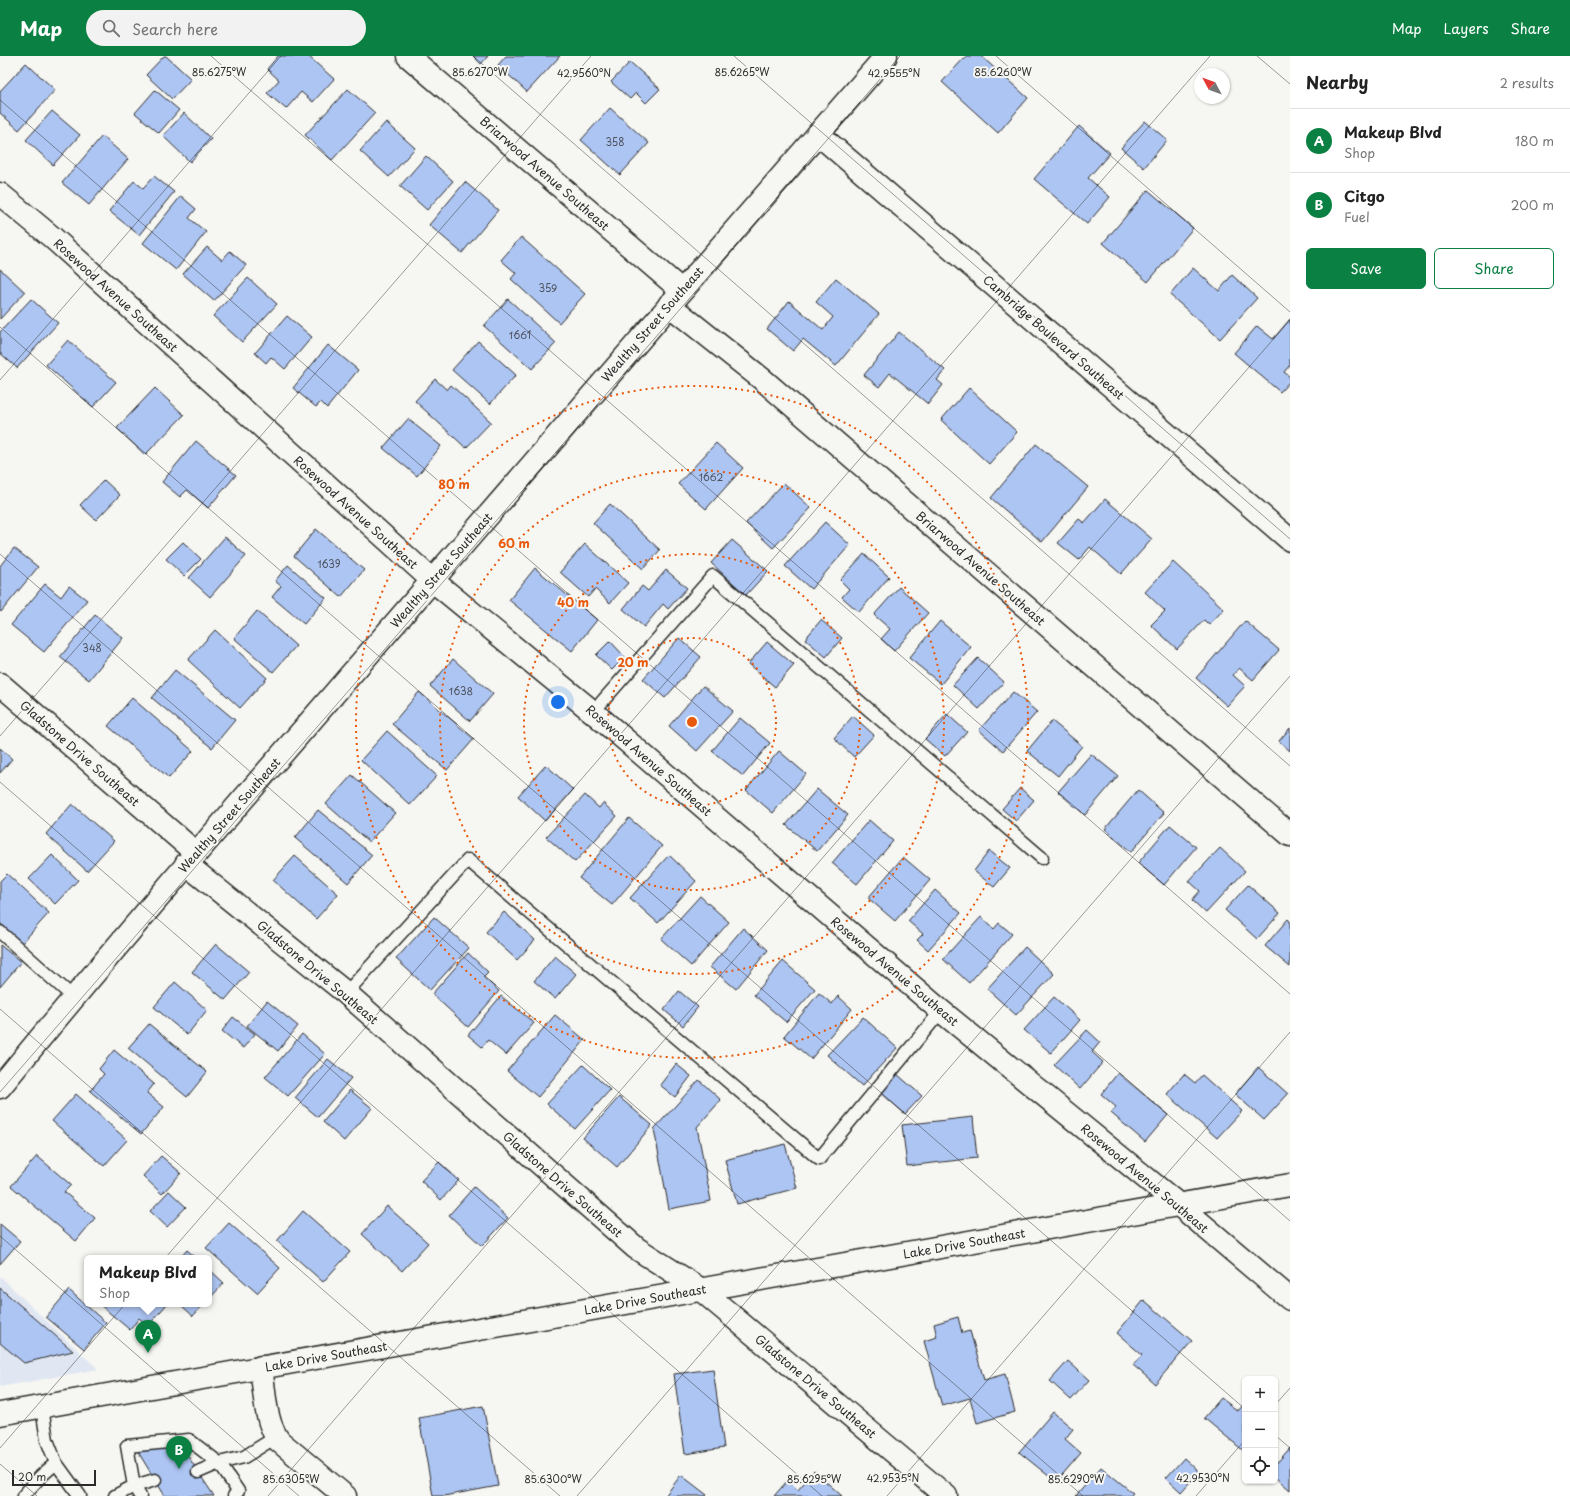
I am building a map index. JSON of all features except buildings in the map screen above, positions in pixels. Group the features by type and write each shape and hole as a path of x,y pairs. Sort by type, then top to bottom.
{"street":[{"name":"Briarwood Avenue Southeast","path":"408,56 762,379 1290,835"},
{"name":"Wealthy Street Southeast","path":"0,1087 73,997 191,859 886,56"},
{"name":"Cambridge Boulevard Southeast","path":"818,134 1290,540"},
{"name":"Rosewood Avenue Southeast","path":"0,194 52,238 432,580 593,712 941,1010 1290,1299"},
{"name":"Gladstone Drive Southeast","path":"0,684 191,859 636,1248 700,1289 946,1496"},
{"name":"Lake Drive Southeast","path":"0,1414 42,1408 261,1367 1179,1206 1290,1185"},
{"path":"261,1367 270,1425 276,1437 334,1493"}],"lane":[{"path":"593,712 713,576 1042,858"},
{"path":"346,993 468,860 819,1159 941,1010"},
{"path":"0,932 73,997"},
{"path":"42,1408 47,1440 56,1463 80,1496"},
{"path":"198,1472 219,1463 244,1457 276,1437"},
{"path":"137,1491 127,1446 189,1440 219,1463 238,1494"},
{"path":"23,1496 41,1476 56,1463"},
{"path":"115,1496 137,1491 155,1480"}],"shaded area":[{"path":"0,1276 38,1313 98,1369 0,1387"}],"place":[{"name":"Makeup Blvd","path":"148,1353"},
{"name":"Citgo","path":"179,1469"}]}
